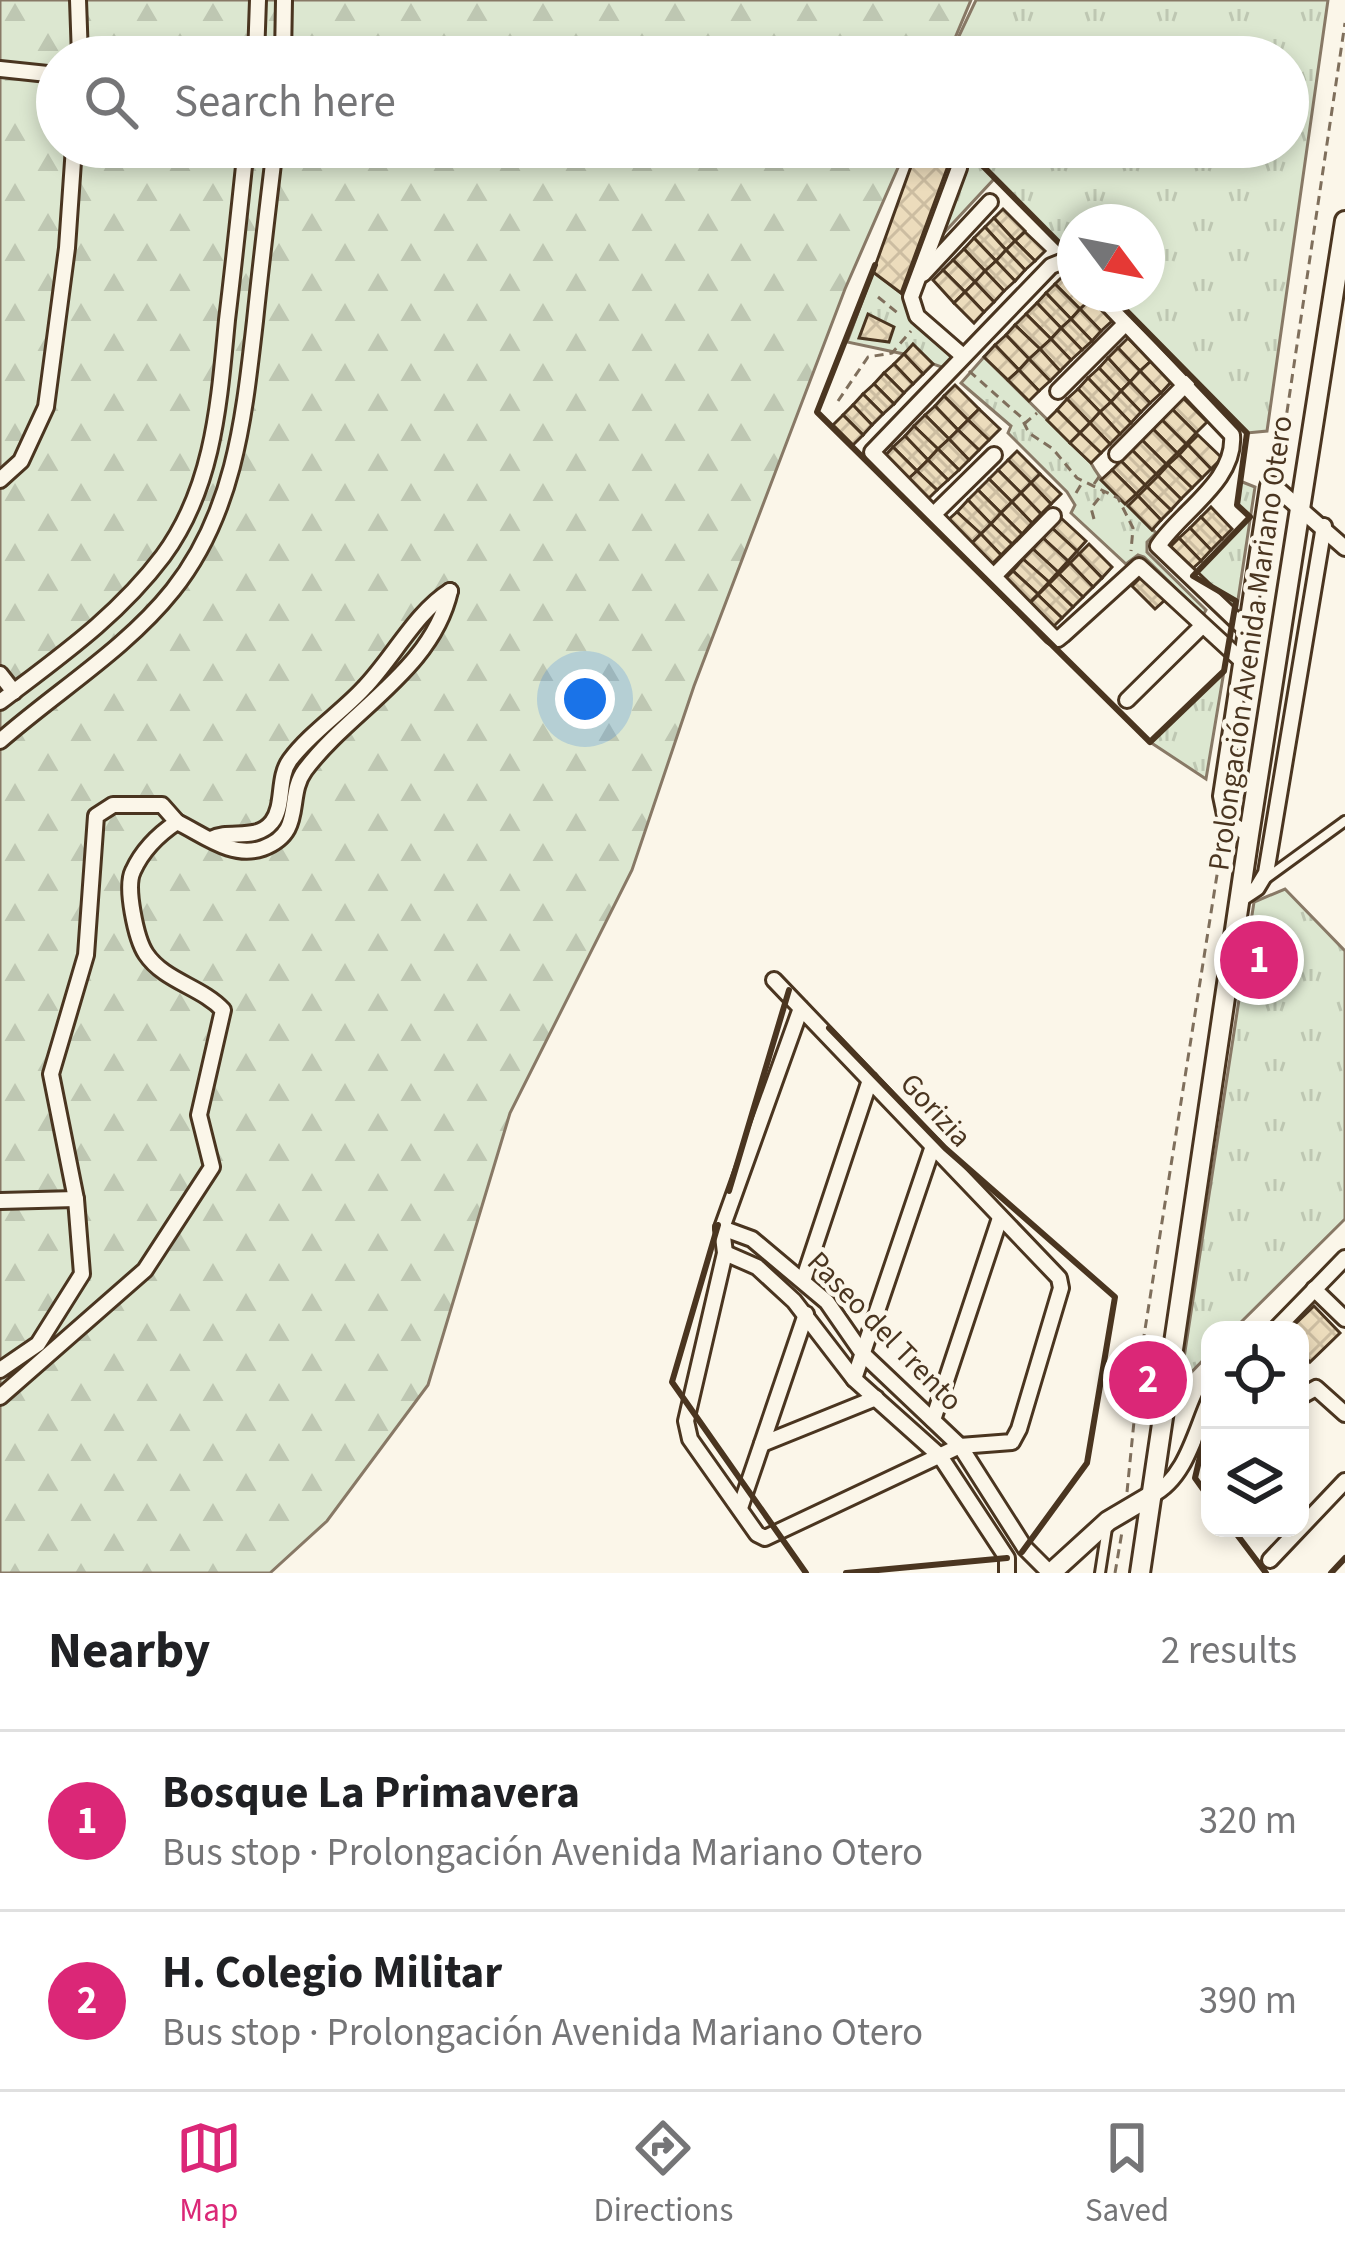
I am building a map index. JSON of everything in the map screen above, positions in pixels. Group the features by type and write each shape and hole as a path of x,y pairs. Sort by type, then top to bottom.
{"street":[{"path":"78,0 79,36"},
{"path":"257,36 258,0"},
{"path":"284,0 284,36"},
{"path":"0,69 36,73"},
{"path":"0,480 22,461 46,407 73,168"},
{"path":"0,702 109,618 165,552 188,515 206,468 217,418 244,168"},
{"path":"0,741 146,621 176,586 208,532 231,476 242,428 272,168"},
{"path":"958,168 911,298 917,316 961,359"},
{"path":"915,282 990,202"},
{"name":"Prolongación Avenida Mariano Otero","path":"1140,1573 1345,221"},
{"path":"1057,264 872,452 1058,639 1138,566 1241,660"},
{"path":"1116,312 1232,435 1233,451 1226,468 1158,546 1246,630"},
{"path":"1058,391 1126,322"},
{"path":"1117,454 1186,383"},
{"path":"933,515 994,455"},
{"path":"1249,835 1226,820 1221,796 1266,489 1273,485 1345,548"},
{"path":"994,576 1053,516"},
{"path":"1242,898 1262,881 1324,526"},
{"path":"0,1370 38,1344 82,1274 76,1198 51,1074 86,955 95,816 113,805 162,805 177,822 223,848 267,847 294,817 304,772 412,662 445,614 450,591 430,603 374,677 290,760 272,821 259,832 223,833 211,839"},
{"path":"1126,700 1202,626"},
{"path":"0,674 14,692"},
{"path":"0,1396 145,1270 212,1167 199,1115 223,1010 207,993 173,978 146,956 134,922 130,874 158,835 177,822"},
{"name":"Gorizia","path":"774,980 1059,1278 1061,1288 1012,1442 960,1446"},
{"path":"801,1008 722,1228 725,1253 686,1421 690,1438 757,1534 772,1538 960,1446"},
{"path":"803,1281 870,1080"},
{"path":"854,1379 933,1146"},
{"path":"0,1202 76,1198"},
{"path":"933,1420 1000,1218"},
{"name":"Paseo del Trento","path":"722,1228 752,1239 827,1302 863,1354 960,1446 1025,1548 1051,1573"},
{"name":"Paseo del Trento","path":"725,1253 757,1267 806,1314 854,1379 940,1456 1007,1566"},
{"path":"1284,1321 1342,1268"},
{"path":"1314,1289 1345,1319"},
{"path":"740,1508 806,1314"},
{"path":"1309,1392 1316,1388 1345,1414"},
{"path":"762,1444 876,1398"},
{"path":"1051,1573 1108,1521 1166,1488 1201,1420"},
{"path":"1270,1561 1345,1480"},
{"path":"1007,1566 1025,1548"}],"lane":[{"path":"1262,881 1345,821"},
{"path":"1100,1573 1108,1521"}],"path":[{"path":"838,401 868,357 892,353 914,327 878,297"},
{"path":"961,359 1029,433 1053,448 1083,481 1118,497 1133,528 1131,551"},
{"path":"1024,424 1037,413"},
{"path":"1019,435 1029,433"},
{"path":"1094,485 1101,474"},
{"path":"1076,493 1083,481"},
{"path":"1094,518 1091,508 1105,491"}],"green space":[{"path":"0,0 971,0 956,36 36,36 36,168 898,168 845,289 694,686 632,870 510,1113 428,1385 327,1521 270,1573 0,1573"},
{"path":"976,0 1328,0 1309,134 1309,36 959,36"},
{"path":"967,168 1304,168 1267,431 1247,433 1128,312 1165,312 1165,204 1057,204 1057,241 995,178 942,235"},
{"path":"873,272 901,293 958,362 950,370 933,364 913,345 904,354 847,342"},
{"path":"984,357 1156,533 1147,542 1147,552 1206,610 1203,615 1144,557 1138,555 1126,564 1071,513 1075,505 1067,492 1008,433 1011,426 961,383"},
{"path":"1240,481 1255,487 1236,613 1193,576 1250,517 1237,505"},
{"path":"1224,671 1206,779 1150,742"},
{"path":"1285,889 1345,951 1345,1219 1242,1321 1201,1321 1201,1362 1180,1384 1254,902"}],"building":[{"path":"910,168 947,168 901,293 873,272"},
{"path":"1003,209 1025,231 1015,241 994,218"},
{"path":"994,218 1015,241 1006,250 985,227"},
{"path":"985,227 1006,250 996,261 974,238"},
{"path":"1025,232 1045,251 1035,261 1015,241"},
{"path":"974,238 996,261 985,271 964,249"},
{"path":"1015,241 1035,261 1025,270 1006,250"},
{"path":"964,249 985,271 975,282 953,260"},
{"path":"1006,250 1025,270 1015,281 996,261"},
{"path":"953,260 975,282 965,292 943,270"},
{"path":"996,261 1015,281 1004,291 985,271"},
{"path":"943,270 965,292 954,303 933,280"},
{"path":"985,271 1004,291 994,302 975,282"},
{"path":"975,282 994,302 984,312 965,292"},
{"path":"1057,286 1057,304 1046,293"},
{"path":"965,292 984,312 974,323 954,303"},
{"path":"1046,293 1057,304 1057,312 1071,319 1061,328 1037,303"},
{"path":"1037,303 1061,328 1051,339 1026,314"},
{"path":"1083,312 1103,312 1112,321 1101,331"},
{"path":"1083,312 1101,331 1092,341 1071,319"},
{"path":"868,314 894,327 889,342 859,338"},
{"path":"1026,314 1051,339 1040,349 1015,325"},
{"path":"1071,319 1092,341 1082,350 1061,328"},
{"path":"1015,325 1040,349 1029,359 1006,335"},
{"path":"1061,328 1082,350 1071,360 1051,339"},
{"path":"1006,335 1029,359 1019,370 995,345"},
{"path":"1128,338 1151,361 1140,371 1118,348"},
{"path":"1051,339 1071,360 1060,371 1040,349"},
{"path":"913,344 933,364 923,374 904,354"},
{"path":"995,345 1019,370 1008,380 984,357"},
{"path":"1118,348 1140,371 1130,382 1108,358"},
{"path":"1040,349 1060,371 1050,381 1029,359"},
{"path":"904,354 923,374 913,384 894,364"},
{"path":"1108,358 1130,382 1121,391 1099,368"},
{"path":"1029,359 1050,381 1039,391 1019,370"},
{"path":"1151,361 1172,381 1161,393 1140,371"},
{"path":"894,364 913,384 904,393 884,373"},
{"path":"1099,368 1121,391 1111,402 1088,378"},
{"path":"1019,370 1039,391 1029,401 1008,380"},
{"path":"1140,371 1161,393 1150,403 1130,382"},
{"path":"884,373 904,393 894,404 874,384"},
{"path":"1088,378 1111,402 1100,412 1078,389"},
{"path":"1130,382 1150,403 1141,412 1121,391"},
{"path":"874,384 894,404 883,414 863,394"},
{"path":"955,385 979,409 968,420 944,396"},
{"path":"1078,389 1100,412 1090,423 1067,399"},
{"path":"1121,391 1141,412 1131,423 1111,402"},
{"path":"863,394 883,414 872,425 853,405"},
{"path":"944,396 968,420 958,430 935,406"},
{"path":"1183,398 1207,422 1196,433 1172,409"},
{"path":"1067,399 1090,423 1080,433 1057,410"},
{"path":"1111,402 1131,423 1120,434 1100,412"},
{"path":"853,405 872,425 863,435 843,415"},
{"path":"935,406 958,430 949,439 925,415"},
{"path":"979,409 1000,429 989,440 968,420"},
{"path":"1172,409 1196,433 1186,444 1162,420"},
{"path":"1057,410 1080,433 1070,443 1047,420"},
{"path":"1100,412 1120,434 1110,444 1090,423"},
{"path":"843,415 863,435 853,445 833,425"},
{"path":"925,415 949,439 938,449 914,426"},
{"path":"968,420 989,440 979,450 958,430"},
{"path":"1162,420 1186,444 1177,453 1153,429"},
{"path":"1090,423 1110,444 1101,453 1080,433"},
{"path":"914,426 938,449 928,460 905,436"},
{"path":"1153,429 1177,453 1166,464 1142,440"},
{"path":"958,430 979,450 969,460 949,439"},
{"path":"1080,433 1101,453 1091,463 1070,443"},
{"path":"1198,435 1222,458 1211,469 1188,445"},
{"path":"905,436 928,460 917,471 893,447"},
{"path":"949,439 969,460 959,470 938,449"},
{"path":"1142,440 1166,464 1156,474 1132,450"},
{"path":"1188,445 1211,469 1202,478 1179,455"},
{"path":"893,447 917,471 907,480 884,457"},
{"path":"938,449 959,470 948,480 928,460"},
{"path":"1132,450 1156,474 1145,485 1121,461"},
{"path":"1017,451 1040,474 1031,483 1008,460"},
{"path":"1179,455 1202,478 1192,488 1168,465"},
{"path":"928,460 948,480 937,490 917,471"},
{"path":"1008,460 1031,483 1021,493 998,470"},
{"path":"1121,461 1145,485 1136,494 1112,470"},
{"path":"1168,465 1192,488 1181,499 1158,476"},
{"path":"998,470 1021,493 1012,502 989,479"},
{"path":"1112,470 1136,494 1125,504 1101,480"},
{"path":"917,471 937,490 927,500 907,480"},
{"path":"1040,474 1061,494 1051,504 1031,483"},
{"path":"1158,476 1181,499 1171,510 1147,487"},
{"path":"989,479 1012,502 1001,513 978,490"},
{"path":"1031,483 1051,504 1041,514 1021,493"},
{"path":"1147,487 1171,510 1161,520 1138,496"},
{"path":"978,490 1001,513 991,524 968,500"},
{"path":"1021,493 1041,514 1032,523 1012,502"},
{"path":"1138,496 1161,520 1152,530 1128,506"},
{"path":"968,500 991,524 981,534 957,512"},
{"path":"1012,502 1032,523 1022,534 1001,513"},
{"path":"1211,507 1232,529 1222,539 1201,517"},
{"path":"957,512 981,534 971,544 948,520"},
{"path":"1001,513 1022,534 1012,544 991,524"},
{"path":"1201,517 1222,539 1211,550 1190,528"},
{"path":"1061,518 1086,541 1077,551 1052,528"},
{"path":"991,524 1012,544 1001,555 981,534"},
{"path":"1052,528 1077,551 1068,561 1043,538"},
{"path":"1190,528 1211,550 1201,561 1179,538"},
{"path":"981,534 1001,555 992,564 971,544"},
{"path":"1043,538 1068,561 1058,572 1033,549"},
{"path":"1179,538 1201,561 1191,570 1169,548"},
{"path":"1089,544 1112,567 1102,578 1079,554"},
{"path":"1033,549 1058,572 1049,582 1023,559"},
{"path":"1079,554 1102,578 1093,587 1070,563"},
{"path":"1023,559 1049,582 1038,594 1013,571"},
{"path":"1070,563 1093,587 1083,597 1059,574"},
{"path":"1013,571 1038,594 1029,603 1004,580"},
{"path":"1059,574 1083,597 1073,607 1049,584"},
{"path":"1142,576 1165,600 1155,609 1132,586"},
{"path":"1049,584 1073,607 1062,618 1038,595"},
{"path":"1038,595 1062,618 1053,627 1029,604"},
{"path":"1314,1306 1340,1333 1310,1362 1309,1321 1298,1321"}],"wall":[{"path":"985,168 1057,241"},
{"path":"875,265 817,412 1150,742 1224,671 1236,601 1193,576 1250,517 1237,505 1247,433 1128,312"},
{"path":"729,1191 789,990"},
{"path":"829,1028 945,1148 1115,1297 1087,1463 1022,1552"},
{"path":"718,1225 672,1382 806,1573"},
{"path":"1201,1452 1195,1478 1201,1486"},
{"path":"1239,1537 1266,1573"},
{"path":"846,1573 1007,1558"},
{"path":"1331,1573 1345,1558"}],"place":[{"name":"Bosque La Primavera","path":"1259,960"},
{"name":"H. Colegio Militar","path":"1148,1380"}]}
